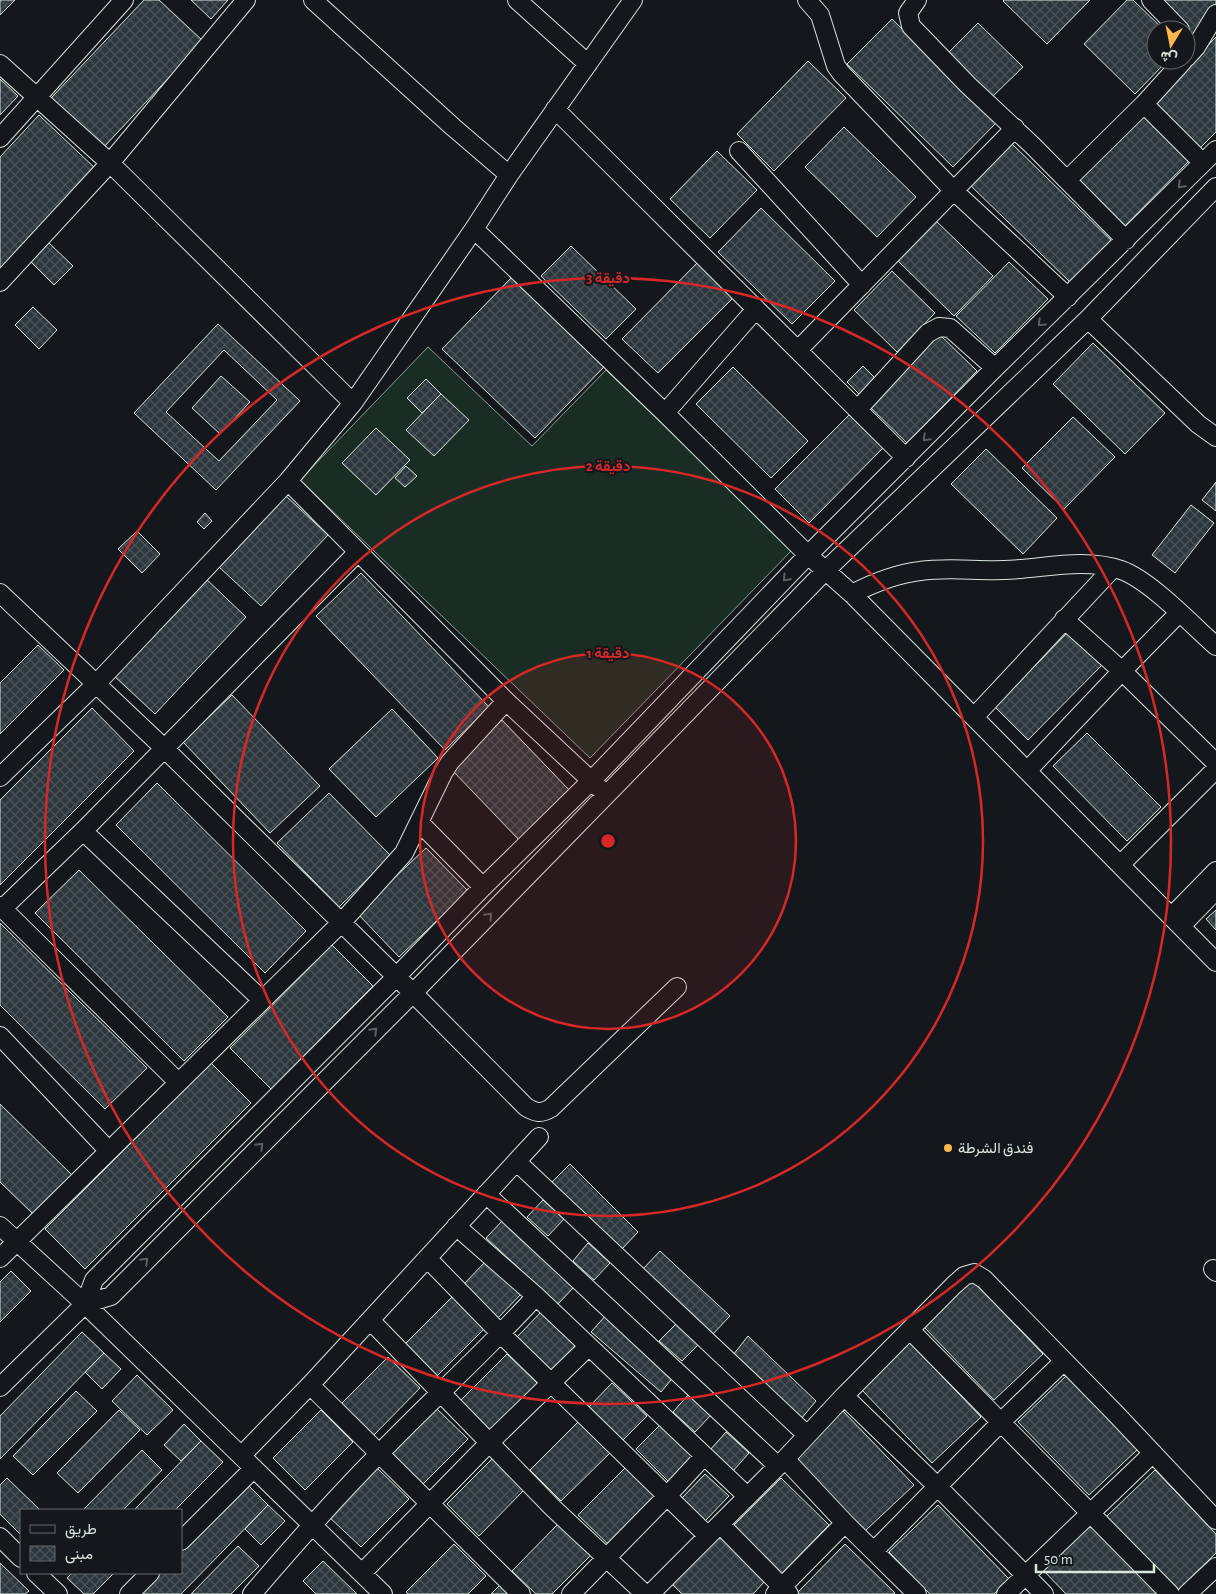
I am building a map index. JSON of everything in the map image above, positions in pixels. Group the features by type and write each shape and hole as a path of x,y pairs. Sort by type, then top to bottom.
{"street":[{"path":"0,138 38,98 124,0"},
{"path":"0,282 110,163 246,0"},
{"path":"313,0 509,175"},
{"path":"517,0 588,64"},
{"path":"0,777 96,684 288,481 353,403 474,229 509,175 633,0"},
{"path":"807,0 820,15 834,60 841,73 954,191 1068,297"},
{"path":"917,0 908,13 911,26 968,85 1015,128 1126,240"},
{"path":"1151,0 1170,20"},
{"path":"1196,40 1216,14"},
{"path":"0,64 110,163 353,403"},
{"path":"1067,180 1144,104 1172,70"},
{"path":"1144,104 1203,163"},
{"path":"555,109 906,458"},
{"path":"798,350 1015,128"},
{"path":"0,1387 85,1304 94,1280 591,780 808,555 1216,150"},
{"path":"739,151 862,285"},
{"path":"85,1304 110,1296 413,992 825,571 1088,319 1216,186"},
{"path":"474,229 665,413 808,555 852,594 1216,962"},
{"path":"665,413 756,309"},
{"path":"1088,319 1198,424 1216,437"},
{"path":"858,409 928,333 939,327 950,328 995,368"},
{"path":"288,481 506,701 606,796"},
{"path":"178,1082 1,907 83,831 358,552"},
{"path":"852,594 895,576 921,571 1004,570 1070,564 1103,565 1122,571 1139,580 1180,613 1216,646"},
{"path":"974,717 1113,568"},
{"path":"0,593 164,749 413,992 526,1107 539,1112 551,1108 677,987"},
{"path":"1027,771 1180,613"},
{"path":"1064,620 1122,671 1216,763"},
{"path":"0,1258 341,922 404,853 450,762 506,701"},
{"path":"1120,866 1216,769"},
{"path":"419,822 483,887"},
{"path":"83,831 262,1000"},
{"path":"1176,922 1216,871"},
{"path":"1176,922 1216,890"},
{"path":"0,1036 109,1151"},
{"path":"182,1540 310,1385 539,1137"},
{"path":"517,1162 807,1435"},
{"path":"486,1194 781,1462 917,1594"},
{"path":"0,1226 85,1304 383,1594"},
{"path":"456,1226 536,1296 748,1496"},
{"path":"427,1258 501,1334 667,1496 714,1530 782,1592 846,1523"},
{"path":"650,1594 954,1285 964,1276 974,1273 984,1278 1216,1520"},
{"path":"252,1594 312,1525 378,1454 501,1334 536,1296"},
{"path":"370,1320 553,1508 645,1594"},
{"path":"910,1330 1170,1594"},
{"path":"362,1573 489,1443 589,1346"},
{"path":"874,1551 1064,1361"},
{"path":"310,1385 521,1594"},
{"path":"844,1396 1044,1594"},
{"path":"1006,1594 1153,1453"},
{"path":"571,1594 704,1456"},
{"path":"0,1536 20,1557"},
{"path":"1187,1594 1216,1567"},
{"path":"37,1574 58,1594"},
{"path":"129,1594 149,1574"}],"green space":[{"path":"428,347 532,446 606,370 793,549 590,758 300,480"}],"building":[{"path":"0,0 15,0 0,15"},
{"path":"144,0 159,0 203,41 103,148 50,99"},
{"path":"191,0 228,0 211,19"},
{"path":"1004,0 1090,0 1047,44"},
{"path":"1127,0 1133,0 1154,20 1146,20 1146,70 1158,70 1135,94 1084,44"},
{"path":"1157,0 1216,0 1216,11 1196,32 1196,20 1178,20"},
{"path":"892,19 997,122 953,167 847,64"},
{"path":"978,23 1023,67 990,99 945,56"},
{"path":"1216,37 1216,132 1200,148 1153,102 1184,70 1196,70 1196,58"},
{"path":"808,61 846,98 774,171 737,134"},
{"path":"0,79 18,96 0,115"},
{"path":"1143,114 1190,160 1123,228 1076,182"},
{"path":"39,115 98,171 0,276 0,157"},
{"path":"844,127 916,197 877,237 805,167"},
{"path":"1011,143 1114,243 1073,285 970,185"},
{"path":"717,151 757,190 710,238 670,199"},
{"path":"761,208 835,281 792,324 718,252"},
{"path":"933,218 993,276 954,316 894,257"},
{"path":"49,243 73,266 54,285 30,261"},
{"path":"571,246 636,309 606,339 541,276"},
{"path":"699,261 735,296 658,373 622,339"},
{"path":"1009,262 1048,299 995,353 956,316"},
{"path":"892,271 935,313 897,352 854,310"},
{"path":"513,276 606,365 535,438 442,349"},
{"path":"33,307 57,330 39,349 15,325"},
{"path":"218,324 300,401 216,490 134,413","holes":["224,350 277,400 219,461 166,412"]},
{"path":"937,332 977,371 907,443 867,404"},
{"path":"1093,343 1165,413 1125,454 1053,384"},
{"path":"863,366 875,378 859,394 847,382"},
{"path":"733,367 808,441 771,478 696,404"},
{"path":"221,376 250,402 220,434 192,408"},
{"path":"426,379 441,394 422,413 407,398"},
{"path":"441,394 469,420 434,456 406,430"},
{"path":"849,415 883,448 809,523 775,489"},
{"path":"1073,417 1115,457 1064,509 1022,468"},
{"path":"376,428 410,460 376,495 342,463"},
{"path":"986,449 1057,518 1023,554 951,484"},
{"path":"406,466 417,476 405,487 395,478"},
{"path":"1216,482 1216,511 1202,500"},
{"path":"285,495 328,535 261,606 218,566"},
{"path":"1191,505 1214,523 1175,573 1152,555"},
{"path":"205,513 212,521 204,529 197,522"},
{"path":"137,531 160,554 142,573 118,549"},
{"path":"361,573 489,707 445,750 316,616"},
{"path":"204,577 246,617 155,714 112,674"},
{"path":"1068,632 1102,665 1028,740 995,707"},
{"path":"38,645 64,670 0,734 0,683"},
{"path":"232,695 320,786 270,833 183,742"},
{"path":"92,708 134,751 0,885 0,800"},
{"path":"392,709 438,758 376,817 329,769"},
{"path":"502,720 571,792 520,841 451,769"},
{"path":"1087,733 1161,807 1127,841 1053,766"},
{"path":"157,783 306,931 265,973 116,825"},
{"path":"329,793 391,856 339,907 277,843"},
{"path":"426,848 468,891 399,957 357,913"},
{"path":"79,870 228,1017 184,1061 35,913"},
{"path":"1216,910 1216,930 1206,919"},
{"path":"0,923 147,1068 105,1109 0,1005"},
{"path":"332,945 373,986 271,1089 230,1048"},
{"path":"211,1063 251,1103 85,1269 45,1229"},
{"path":"0,1104 72,1175 33,1214 0,1182"},
{"path":"570,1164 638,1232 621,1250 552,1182"},
{"path":"543,1200 564,1219 548,1236 527,1217"},
{"path":"503,1220 575,1286 558,1304 486,1238"},
{"path":"588,1243 610,1263 594,1280 573,1261"},
{"path":"660,1251 730,1316 712,1335 642,1270"},
{"path":"487,1260 522,1293 497,1319 462,1286"},
{"path":"11,1271 31,1291 0,1322 0,1282"},
{"path":"972,1280 1043,1354 994,1400 923,1326"},
{"path":"452,1297 484,1329 436,1377 404,1345"},
{"path":"542,1311 576,1345 551,1371 517,1337"},
{"path":"607,1314 676,1374 661,1392 591,1332"},
{"path":"676,1324 698,1345 682,1361 659,1341"},
{"path":"82,1332 104,1353 0,1459 0,1416"},
{"path":"748,1336 816,1401 801,1419 733,1355"},
{"path":"910,1343 981,1417 932,1463 861,1389"},
{"path":"104,1353 121,1369 102,1389 85,1372"},
{"path":"507,1354 539,1385 491,1433 459,1402"},
{"path":"388,1357 420,1388 372,1437 340,1405"},
{"path":"137,1375 173,1410 147,1435 112,1401"},
{"path":"1067,1375 1138,1449 1089,1495 1018,1422"},
{"path":"612,1383 647,1416 621,1442 587,1409"},
{"path":"76,1391 97,1411 33,1475 13,1456"},
{"path":"689,1394 711,1415 695,1432 673,1412"},
{"path":"436,1408 468,1439 420,1487 388,1456"},
{"path":"119,1410 140,1430 78,1493 57,1473"},
{"path":"321,1410 353,1442 305,1490 273,1458"},
{"path":"843,1411 914,1485 865,1531 794,1457"},
{"path":"578,1422 610,1453 561,1501 530,1470"},
{"path":"184,1424 201,1441 181,1461 164,1445"},
{"path":"661,1424 696,1457 670,1483 636,1449"},
{"path":"726,1432 749,1453 733,1471 710,1450"},
{"path":"201,1441 223,1462 176,1509 135,1509"},
{"path":"142,1450 162,1470 124,1509 84,1509"},
{"path":"495,1456 527,1487 479,1536 447,1504"},
{"path":"626,1467 658,1498 610,1546 578,1515"},
{"path":"377,1468 409,1499 361,1547 328,1516"},
{"path":"1155,1470 1216,1534 1216,1553 1177,1591 1106,1517"},
{"path":"705,1474 729,1496 704,1522 680,1500"},
{"path":"7,1478 39,1509 20,1509 20,1534 0,1514 0,1485"},
{"path":"781,1478 829,1525 781,1574 733,1526"},
{"path":"246,1483 268,1505 181,1594 137,1594 157,1574 182,1574 182,1548"},
{"path":"268,1505 285,1521 261,1545 245,1529"},
{"path":"938,1505 1009,1579 994,1594 930,1594 889,1552"},
{"path":"560,1522 592,1554 552,1594 536,1594 512,1571"},
{"path":"1092,1524 1160,1594 1066,1594 1043,1570"},
{"path":"719,1536 765,1581 753,1594 682,1594 672,1584"},
{"path":"454,1544 486,1576 468,1594 408,1594 406,1592"},
{"path":"845,1544 895,1593 799,1594 798,1592"},
{"path":"238,1546 259,1566 231,1594 191,1594"},
{"path":"323,1561 357,1594 316,1594 303,1581"},
{"path":"0,1563 29,1591 25,1594 0,1594"},
{"path":"71,1574 113,1574 93,1594 84,1594 67,1578"},
{"path":"500,1585 509,1594 491,1594"}],"place":[{"name":"فندق الشرطة","path":"948,1148"}]}
